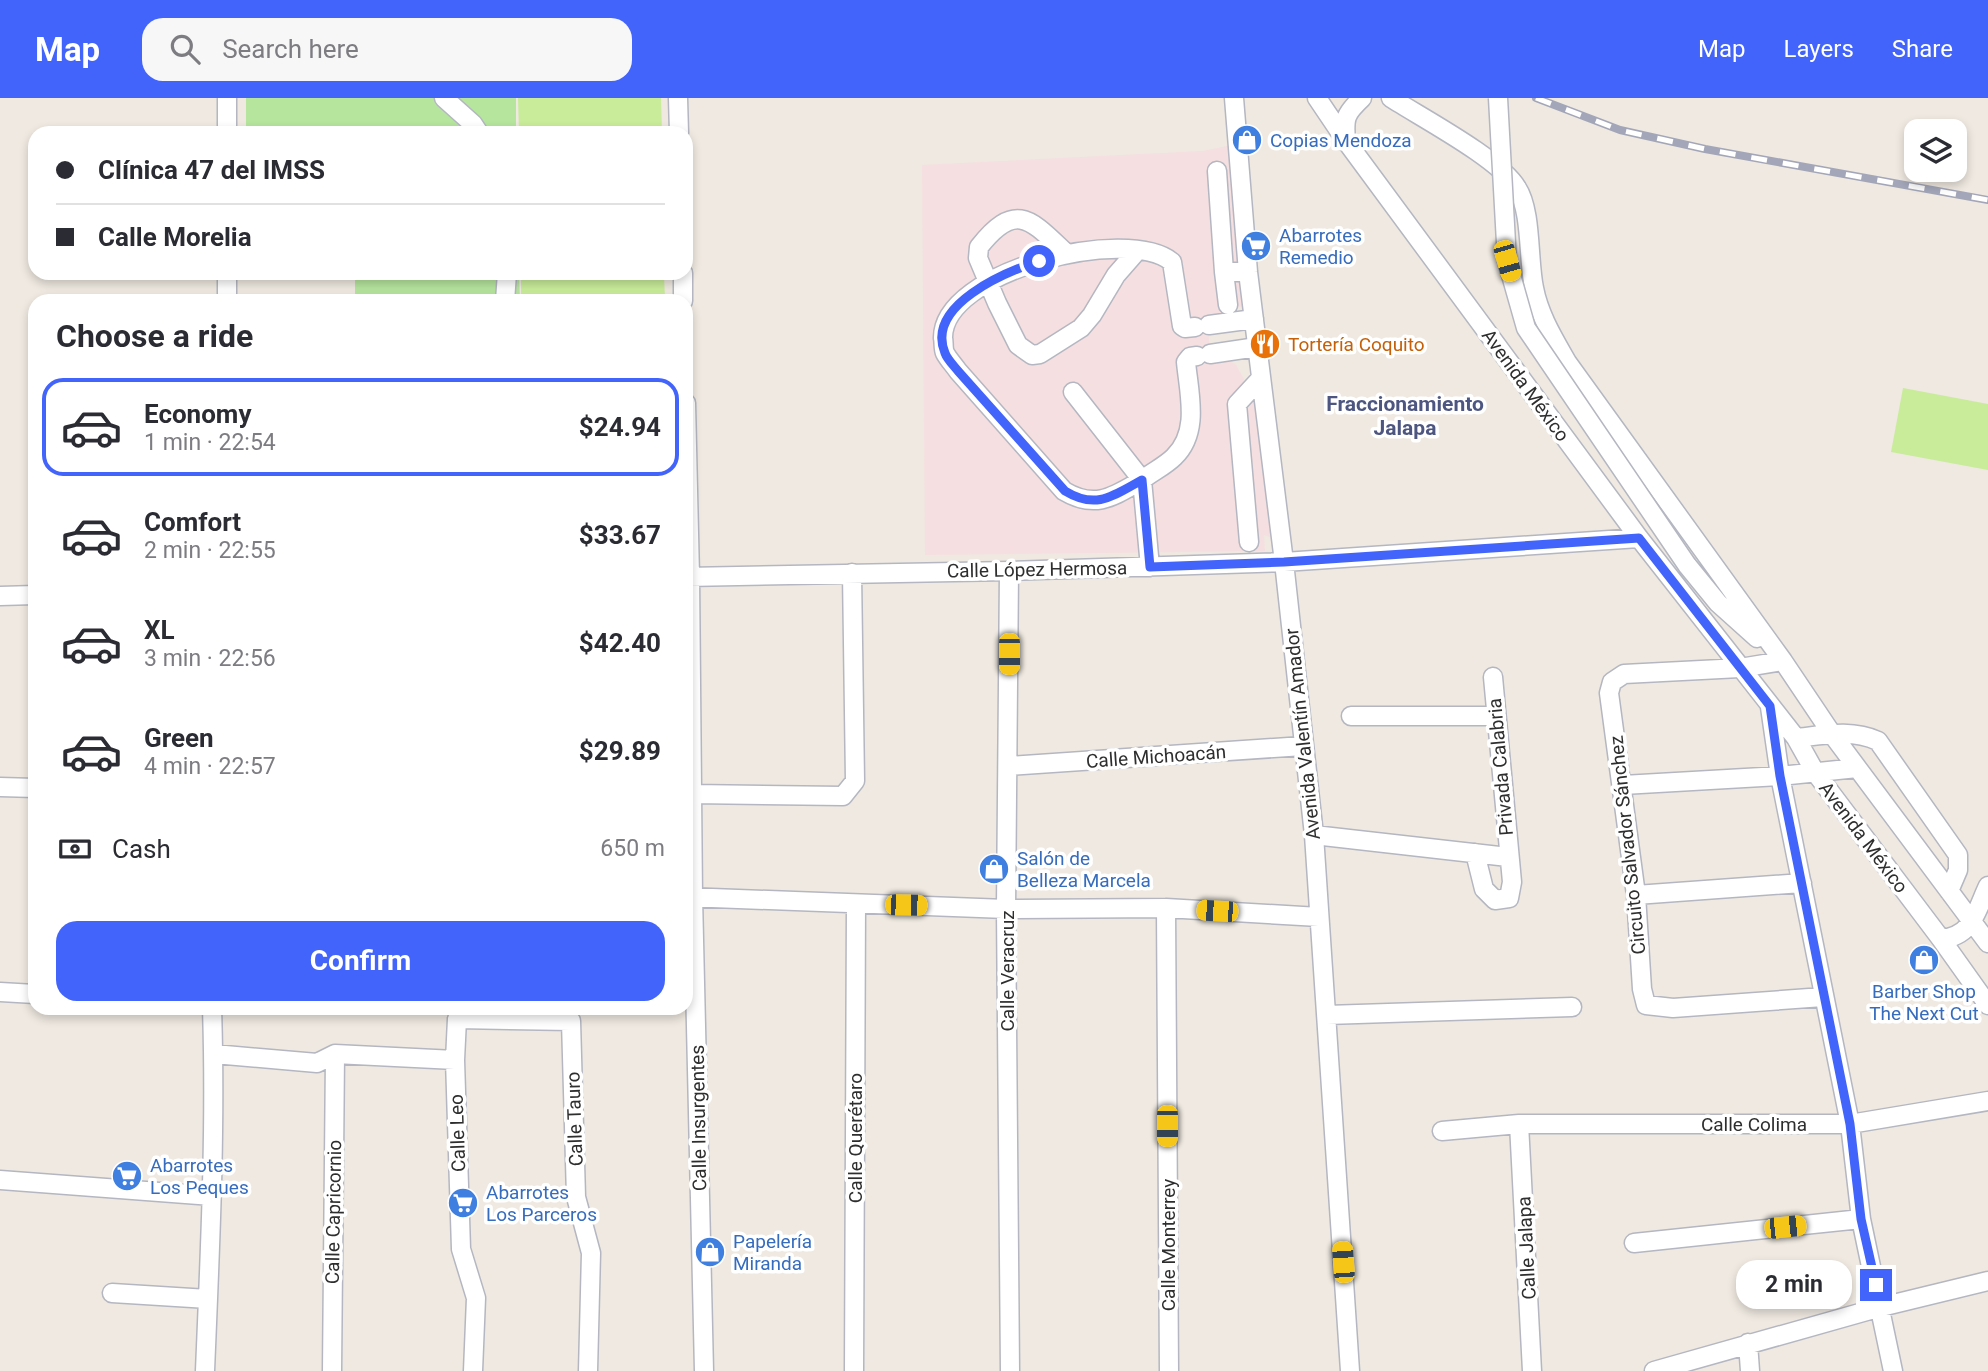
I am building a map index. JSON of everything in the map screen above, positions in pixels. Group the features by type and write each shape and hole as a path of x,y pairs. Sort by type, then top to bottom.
{"street":[{"path":"227,98 227,126"},
{"path":"444,98 474,126"},
{"path":"678,98 679,126"},
{"name":"Avenida Valentín Amador","path":"1234,98 1248,272 1314,835 1350,1371"},
{"name":"Avenida México","path":"1317,98 1639,538 1796,738 1815,772 1988,1005"},
{"path":"1346,141 1345,121 1348,111 1362,98"},
{"name":"Avenida México","path":"1391,98 1478,153 1512,180 1524,203 1534,289 1546,324 1567,362 1857,768 1950,891 1980,919 1988,943"},
{"name":"Avenida México","path":"1498,98 1507,261 1526,328 1687,565 1718,603 1783,661"},
{"path":"1217,171 1228,305"},
{"path":"1066,253 1035,223 1018,220 1004,221 979,247 978,258 997,303 1018,345 1032,355 1041,354 1081,328 1116,275 1137,251"},
{"path":"1254,319 1185,328 1182,326 1172,262 1155,253 1117,249 1066,253 1013,270 964,297 948,316 943,334 944,352 1065,491 1078,499 1095,501 1112,498 1142,480 1174,457 1186,441 1192,420 1186,362 1190,357 1257,346"},
{"path":"1224,272 1248,272"},
{"path":"1249,542 1237,404 1261,378"},
{"path":"1073,392 1142,480 1150,567"},
{"name":"Calle López Hermosa","path":"693,577 1284,562 1639,538"},
{"name":"Calle Veracruz","path":"1009,571 1006,909 1010,1371"},
{"path":"693,794 843,796 855,780 852,573"},
{"path":"0,596 28,595"},
{"name":"Avenida México","path":"1718,603 1740,668"},
{"name":"Circuito Salvador Sánchez","path":"1783,661 1740,668 1624,674 1612,682 1609,693 1636,895 1642,989 1646,1005 1673,1008 1823,997"},
{"name":"Privada Calabria","path":"1475,853 1484,889 1495,900 1510,898 1512,883 1493,677"},
{"path":"1770,706 1780,776 1850,1124 1861,1219 1893,1371"},
{"path":"1351,716 1496,716"},
{"path":"1796,738 1832,734 1866,736 1878,741 1958,855 1958,870 1950,891"},
{"name":"Calle Michoacán","path":"1009,766 1303,746"},
{"path":"1623,785 1780,776 1857,768"},
{"path":"0,787 28,788"},
{"name":"Privada Calabria","path":"1314,835 1508,857"},
{"path":"1636,895 1802,883"},
{"path":"1941,939 1955,937 1980,919 1988,886"},
{"path":"693,897 1006,909 1166,908 1319,917"},
{"name":"Calle Querétaro","path":"854,1371 856,904"},
{"name":"Calle Monterrey","path":"1166,908 1169,1371"},
{"path":"0,992 28,994"},
{"path":"1327,1015 1572,1007"},
{"path":"205,1371 212,1196 212,1015"},
{"name":"Calle Insurgentes","path":"693,1015 704,1371"},
{"name":"Calle Leo","path":"457,1019 461,1248 476,1298 473,1371"},
{"name":"Calle Tauro","path":"457,1019 571,1021 576,1197 591,1254 588,1371"},
{"path":"214,1054 317,1063 335,1054 456,1060"},
{"name":"Calle Capricornio","path":"332,1371 335,1054"},
{"name":"Calle Colima","path":"1442,1131 1518,1124 1850,1124 1988,1101"},
{"name":"Calle Jalapa","path":"1518,1124 1532,1371"},
{"path":"0,1180 212,1196"},
{"path":"1634,1243 1861,1219"},
{"path":"1654,1371 1881,1307 1988,1281"},
{"path":"112,1293 208,1299"},
{"path":"1748,1343 1750,1371"}],"shaded area":[{"path":"1232,145 1252,306 1236,307 1223,313 1207,315 1211,364 1228,360 1236,365 1244,379 1244,386 1253,399 1259,401 1273,538 1264,535 1265,551 925,555 922,165 1203,151"}],"green space":[{"path":"246,98 516,98 516,126 246,126"},
{"path":"518,98 661,98 662,126 519,126"},
{"path":"355,280 519,280 520,294 355,294"},
{"path":"521,280 664,280 665,294 521,294"},
{"path":"1903,388 1988,404 1988,470 1891,452"}],"railway":[{"path":"1536,98 1620,130 1705,149 1988,200"}],"place":[{"name":"Copias Mendoza","path":"1247,140"},
{"name":"Abarrotes Remedio","path":"1256,246"},
{"name":"Tortería Coquito","path":"1265,344"},
{"name":"Salón de Belleza Marcela","path":"994,869"},
{"name":"Barber Shop The Next Cut","path":"1924,960"},
{"name":"Abarrotes Los Peques","path":"127,1176"},
{"name":"Abarrotes Los Parceros","path":"463,1203"},
{"name":"Papelería Miranda","path":"710,1252"}],"district":[{"name":"Fraccionamiento Jalapa","path":"1405,416"}],"route":[{"path":"1039,261 1013,270 964,297 948,316 943,334 944,352 1065,491 1078,499 1095,501 1112,498 1142,480 1150,567 1284,562 1639,538 1770,706 1780,776 1850,1124 1861,1219 1876,1285"}]}
